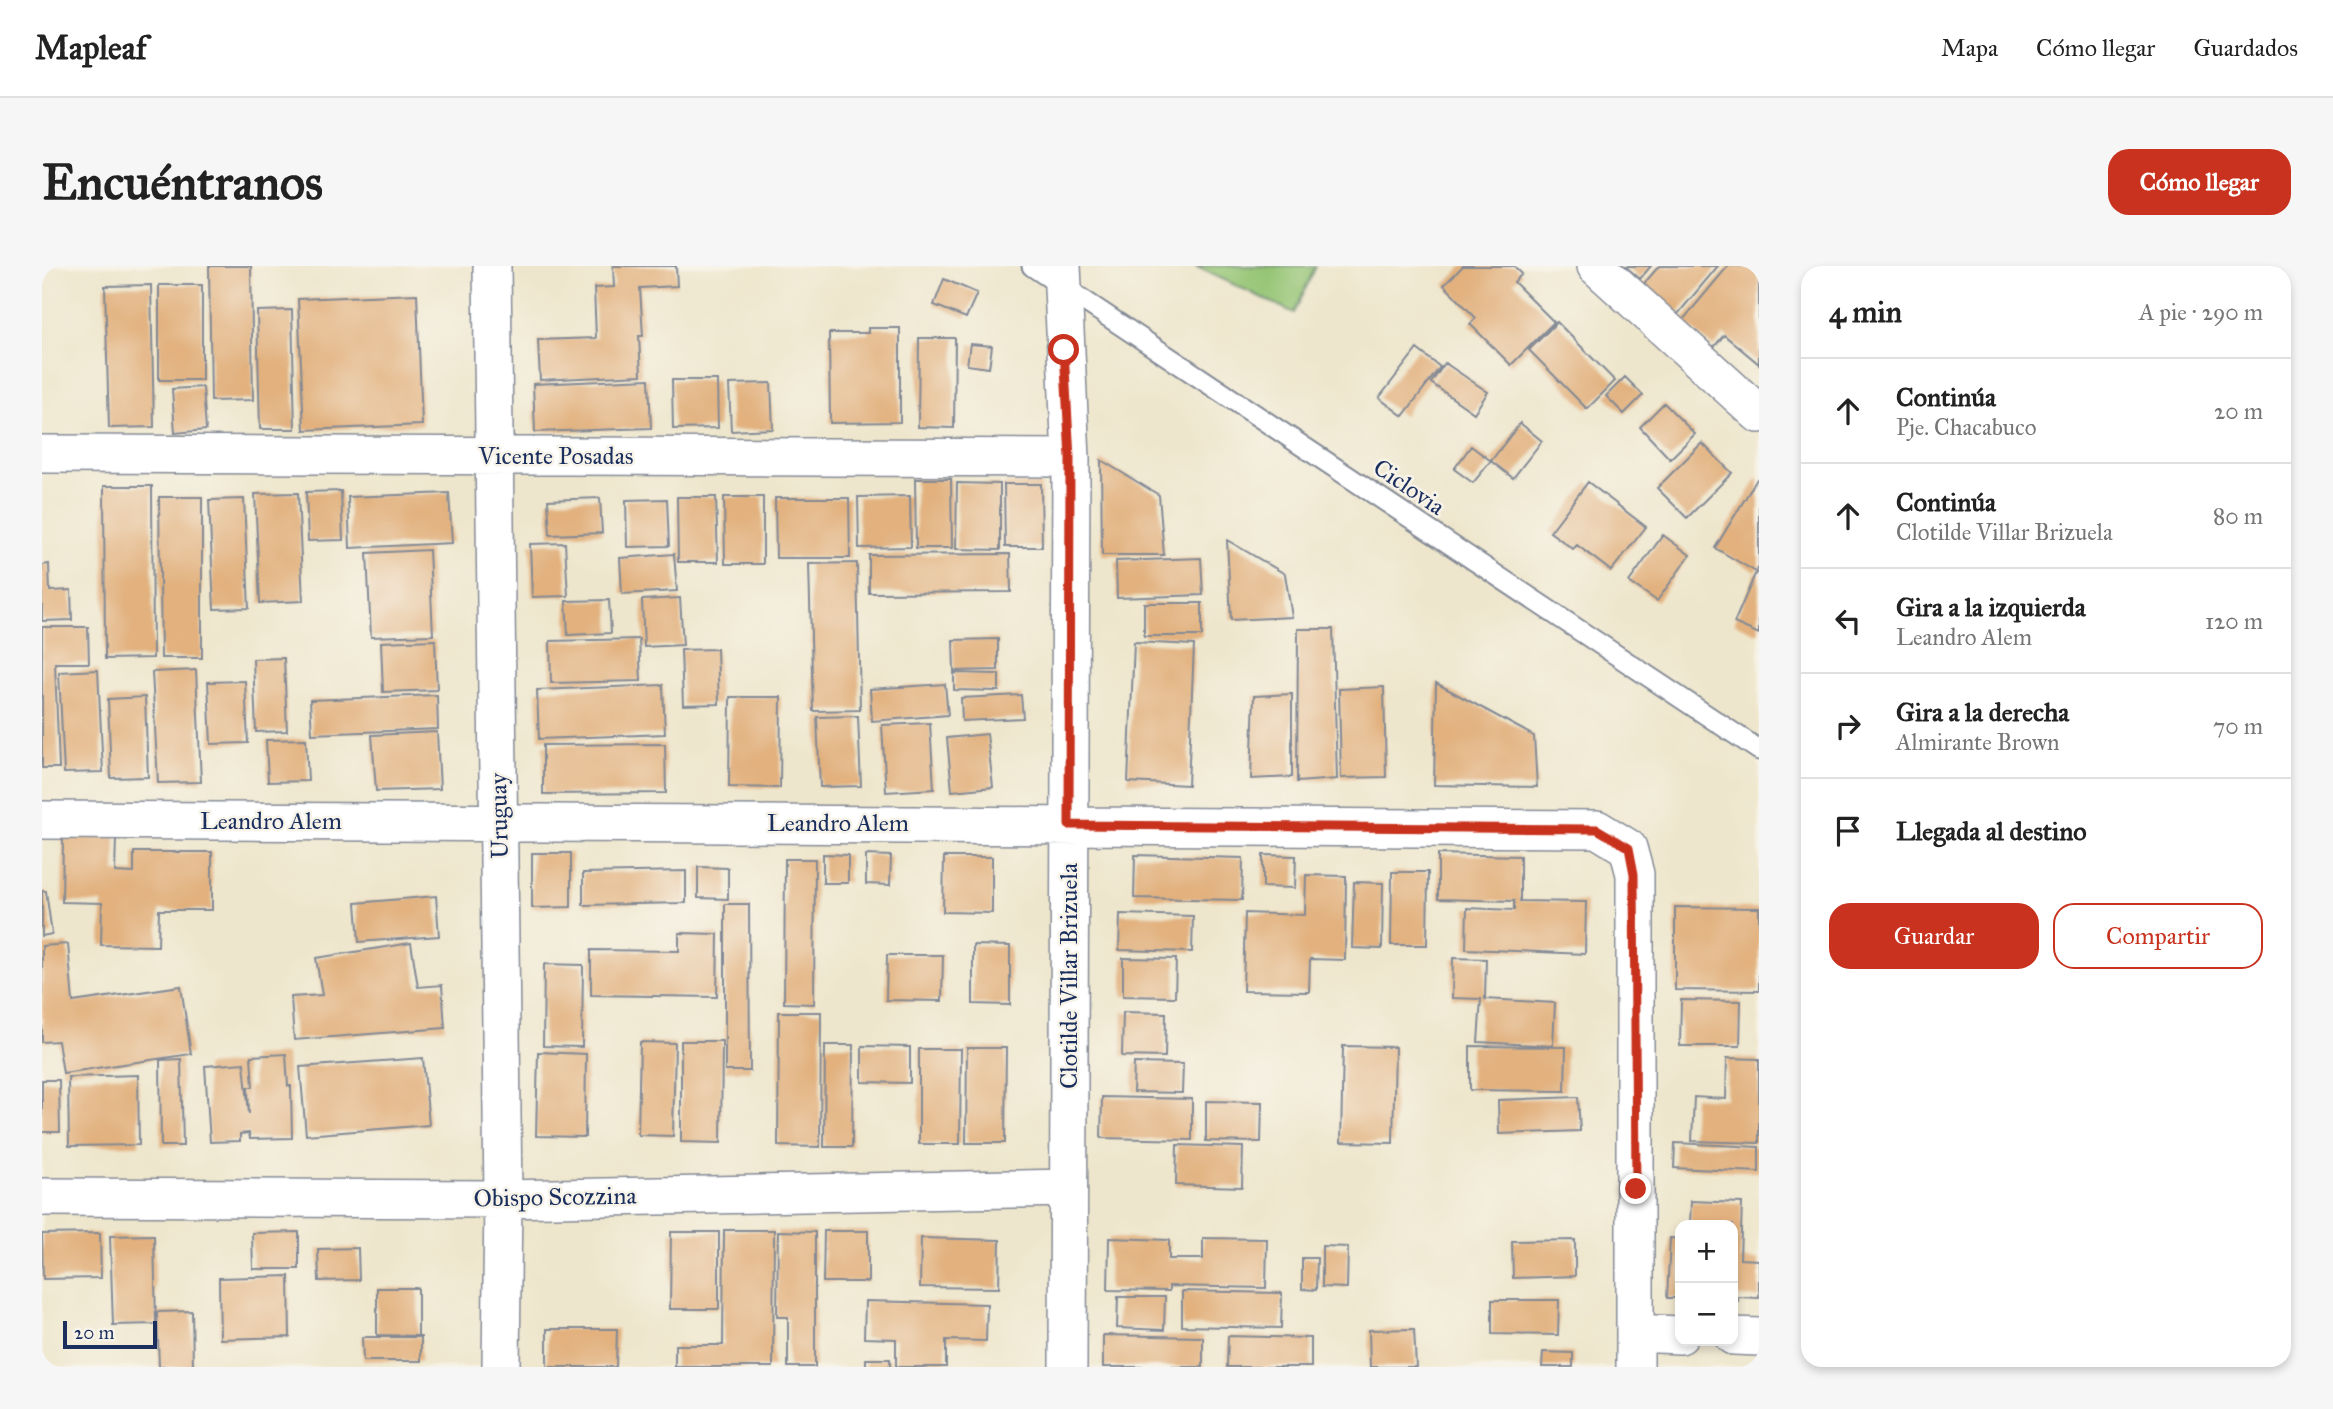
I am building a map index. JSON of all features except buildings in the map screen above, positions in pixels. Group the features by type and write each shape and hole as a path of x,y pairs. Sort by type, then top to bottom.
{"street":[{"name":"Uruguay","path":"492,266 503,1199 501,1367"},
{"path":"1596,266 1759,414"},
{"name":"Clotilde Villar Brizuela","path":"1063,276 1070,458 1068,1367"},
{"name":"Vicente Posadas","path":"42,454 1070,458"},
{"name":"Leandro Alem","path":"42,820 1597,829 1629,848 1634,874 1635,1350"},
{"name":"Obispo Scozzina","path":"42,1197 503,1199 1068,1188"},
{"path":"1738,1336 1759,1336"},
{"path":"1635,1350 1675,1337"}],"lane":[{"name":"Ciclovia","path":"1032,266 1063,276 1759,750"}],"green space":[{"path":"1195,266 1316,266 1294,313"}],"route":[{"path":"1064,350 1070,458 1069,825 1597,829 1629,848 1634,874 1636,1189"}]}
